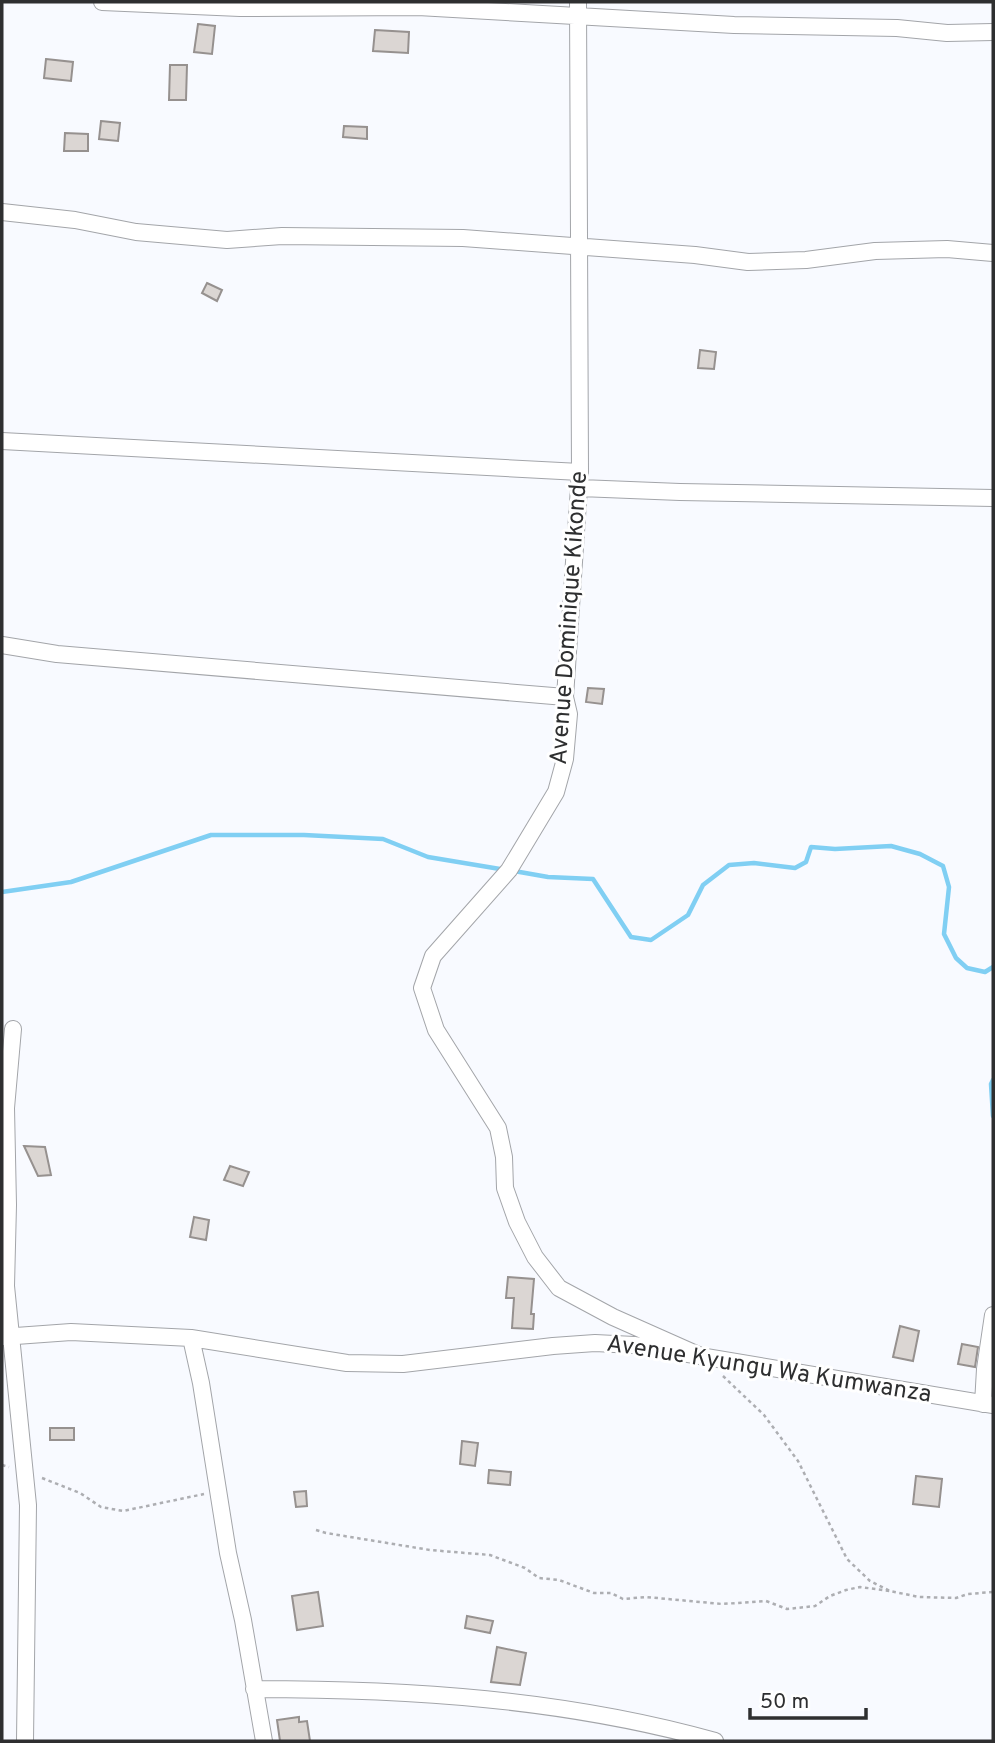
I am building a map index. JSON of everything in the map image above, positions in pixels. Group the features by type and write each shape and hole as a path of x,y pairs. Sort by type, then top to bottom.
{"street":[{"path":"102,2 240,8 578,8 734,24 906,29 947,33 993,32"},
{"name":"Avenue Dominique Kikonde","path":"578,8 580,480 565,697 569,714 565,759 556,792 509,870 433,956 422,988 436,1030 498,1128 504,1157 505,1188 517,1222 535,1257 559,1288 613,1317 703,1357"},
{"path":"2,212 75,220 136,232 226,240 282,236 463,238 695,255 748,262 806,260 875,251 947,249 993,253"},
{"path":"2,441 580,480 693,492 993,498"},
{"path":"2,645 57,654 565,697"},
{"path":"13,1029 6,1108 6,1337 28,1518 25,1741"},
{"path":"988,1404 985,1369 993,1315"},
{"name":"Avenue Kyungu Wa Kumwanza","path":"6,1337 71,1332 191,1338 347,1363 403,1364 595,1343 634,1345 988,1404"},
{"path":"191,1338 264,1741"},
{"path":"254,1689 389,1690 509,1701 662,1727 715,1741"}],"path":[{"path":"703,1357 764,1415 798,1461 847,1559 870,1581 890,1591"},
{"path":"24,1472 80,1493 101,1507 123,1511 217,1490"},
{"path":"316,1530 430,1550 490,1555 525,1569 539,1578 558,1580 594,1593 611,1593 623,1599 646,1597 722,1604 766,1601 787,1609 815,1606 830,1596 860,1587 919,1597 956,1598 993,1592"}],"building":[{"path":"198,24 215,26 212,54 194,52"},
{"path":"375,30 409,32 408,53 373,51"},
{"path":"46,59 73,62 71,81 44,78"},
{"path":"170,65 187,65 186,100 169,100"},
{"path":"101,121 120,123 118,141 99,139"},
{"path":"344,126 367,127 367,139 343,137"},
{"path":"65,133 88,134 88,151 64,151"},
{"path":"207,283 222,290 217,301 202,293"},
{"path":"700,350 716,352 714,369 698,368"},
{"path":"588,688 604,689 602,704 586,702"},
{"path":"24,1146 45,1147 51,1175 38,1176"},
{"path":"230,1166 249,1172 243,1186 224,1180"},
{"path":"194,1217 209,1220 206,1240 190,1237"},
{"path":"508,1277 534,1279 531,1314 534,1314 533,1329 512,1328 514,1298 506,1298"},
{"path":"900,1326 919,1331 913,1361 893,1357"},
{"path":"962,1344 978,1347 975,1367 958,1364"},
{"path":"50,1428 74,1428 74,1440 50,1440"},
{"path":"462,1441 478,1443 475,1466 460,1464"},
{"path":"489,1470 511,1472 510,1485 488,1483"},
{"path":"916,1476 942,1479 939,1507 913,1504"},
{"path":"306,1491 307,1506 296,1507 294,1492"},
{"path":"318,1592 323,1626 297,1630 292,1596"},
{"path":"467,1616 493,1621 490,1633 465,1628"},
{"path":"497,1647 526,1653 520,1685 491,1682"},
{"path":"299,1717 299,1722 307,1721 310,1741 280,1741 277,1720"}],"waterway":[{"path":"2,892 71,882 211,835 304,835 383,839 428,857 506,870"},
{"path":"514,871 548,877 593,879 631,937 651,940 688,915 703,885 729,865 754,863 795,868 806,862 811,847 835,849 891,846 920,854 943,866 949,887 944,934 956,958 967,968 985,972 993,967"},
{"path":"993,1080 993,1116"}]}
